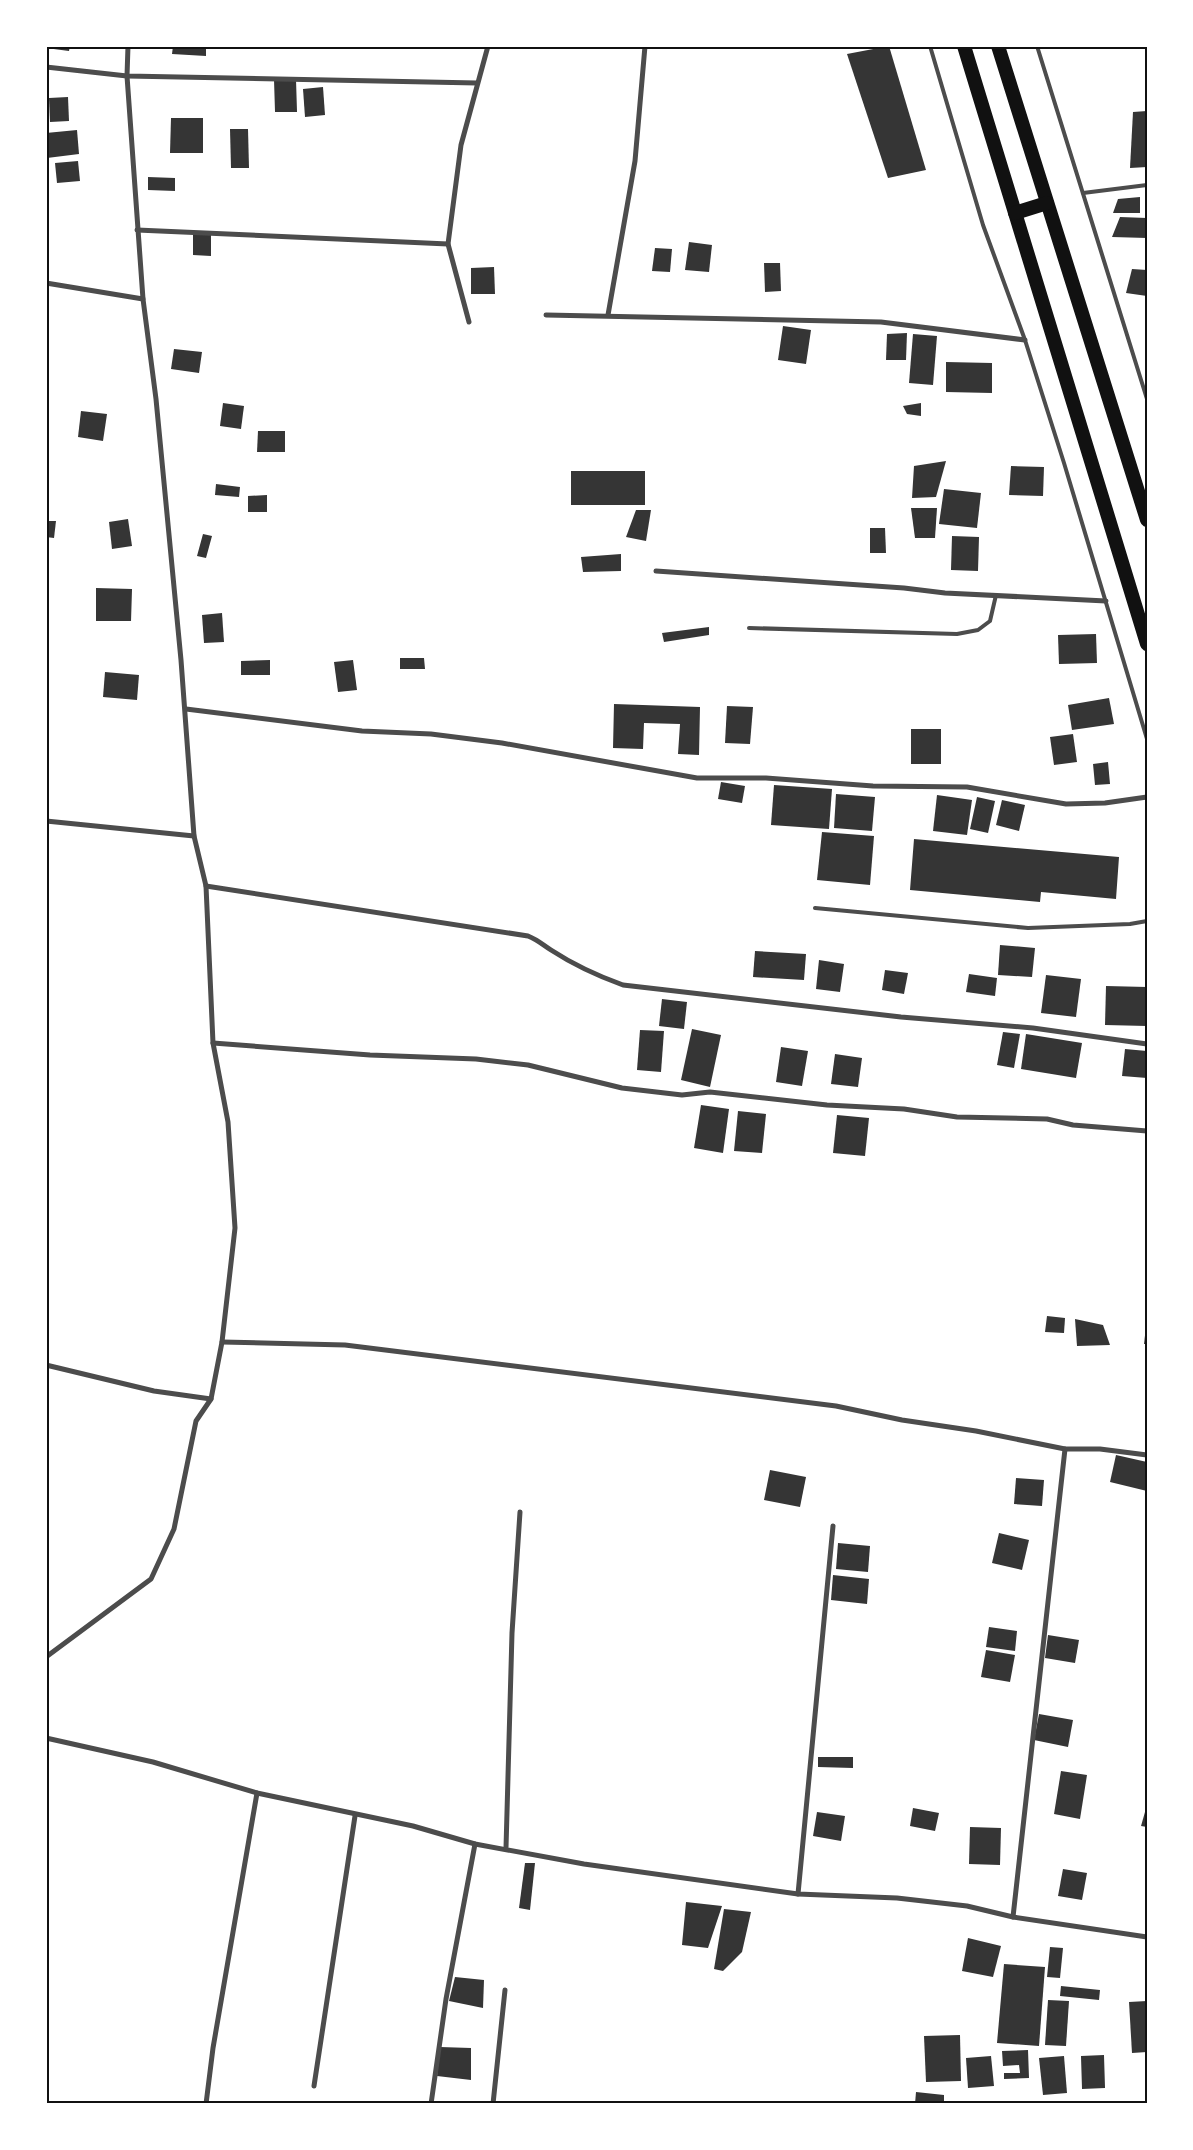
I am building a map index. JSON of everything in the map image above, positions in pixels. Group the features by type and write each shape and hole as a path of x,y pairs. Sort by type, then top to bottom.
{"highway":[{"path":"964,46 1147,644"},
{"path":"998,46 1147,520"},
{"path":"1015,213 1047,203"}],"street":[{"path":"46,1658 151,1578 174,1530 196,1421 211,1399 222,1342 235,1228 228,1122 213,1044 206,886 194,836 186,709 156,399 142,299 127,76 128,46"},
{"path":"470,322 448,244 462,144 488,46"},
{"path":"608,315 635,161 645,46"},
{"path":"46,67 127,76 477,83"},
{"path":"137,230 448,244"},
{"path":"46,283 142,299"},
{"path":"546,315 881,322 1025,340"},
{"path":"656,571 996,596 1106,601"},
{"path":"186,709 362,731 431,734 502,743 697,778 766,778 873,786 967,787 1066,804 1106,803 1147,796"},
{"path":"46,821 194,836"},
{"path":"206,886 528,936 540,941 549,949 596,976 623,985 901,1017 1033,1028 1147,1044"},
{"path":"213,1044 370,1055 476,1059 528,1066 603,1084 682,1095 710,1092 827,1106 904,1109 958,1116 1047,1119 1073,1125 1147,1131"},
{"path":"222,1342 345,1345 392,1353 836,1406 902,1420 976,1431 1065,1449 1100,1449 1147,1455"},
{"path":"46,1365 154,1390 211,1399"},
{"path":"1013,1917 1065,1449"},
{"path":"506,1848 512,1633 520,1512"},
{"path":"798,1894 833,1526"},
{"path":"46,1738 153,1762 257,1794 310,1804 356,1816 413,1826 475,1844 506,1848 584,1864 798,1894 915,1900 967,1906 1013,1917 1147,1937"},
{"path":"206,2104 213,2048 257,1794"},
{"path":"314,2086 356,1816"},
{"path":"431,2104 446,1999 475,1844"},
{"path":"493,2104 505,1990"}],"lane":[{"path":"930,46 983,225 1025,340 1147,739"},
{"path":"1037,46 1147,399"},
{"path":"1083,193 1147,185"},
{"path":"749,628 957,634 978,630 990,621 996,596"},
{"path":"815,908 1028,928 1130,924 1147,921"}],"building":[{"path":"46,46 70,46 69,51 46,48"},
{"path":"173,46 206,46 206,56 172,54"},
{"path":"889,46 926,170 888,178 847,54"},
{"path":"274,79 296,79 297,112 275,112"},
{"path":"323,87 325,115 305,117 303,89"},
{"path":"68,97 69,121 50,122 49,98"},
{"path":"1147,111 1147,167 1130,168 1133,112"},
{"path":"171,118 203,118 203,153 170,153"},
{"path":"230,129 248,129 249,168 231,168"},
{"path":"77,130 79,154 47,158 46,133"},
{"path":"78,161 80,181 57,183 55,163"},
{"path":"148,177 175,178 175,191 148,190"},
{"path":"1140,197 1140,213 1113,213 1118,199"},
{"path":"1120,217 1147,218 1147,238 1112,237"},
{"path":"193,233 211,233 211,256 193,255"},
{"path":"689,242 712,245 709,272 685,270"},
{"path":"655,248 672,249 670,272 652,271"},
{"path":"764,263 780,263 781,291 765,292"},
{"path":"494,267 495,294 471,294 471,268"},
{"path":"1132,269 1147,270 1147,296 1126,293"},
{"path":"783,326 811,330 806,364 778,360"},
{"path":"907,333 906,360 886,360 887,334"},
{"path":"913,334 937,336 933,385 909,383"},
{"path":"174,349 202,352 199,373 171,369"},
{"path":"946,362 992,363 992,393 946,392"},
{"path":"223,403 244,406 241,429 220,426"},
{"path":"921,403 921,416 907,414 903,406"},
{"path":"81,411 107,414 103,441 78,437"},
{"path":"258,431 285,431 285,452 257,452"},
{"path":"946,461 936,497 912,498 914,466"},
{"path":"1011,466 1044,467 1043,496 1009,495"},
{"path":"571,471 645,471 645,505 571,505"},
{"path":"216,484 240,487 239,497 215,495"},
{"path":"944,489 981,493 977,528 939,524"},
{"path":"267,495 267,512 248,512 248,496"},
{"path":"911,508 937,508 935,538 915,538"},
{"path":"636,510 651,510 646,541 626,537"},
{"path":"128,519 132,546 112,549 109,522"},
{"path":"46,521 56,521 54,538 46,537"},
{"path":"870,528 885,528 886,553 870,553"},
{"path":"203,534 212,536 206,558 197,556"},
{"path":"952,536 979,537 978,571 951,570"},
{"path":"621,554 621,571 583,572 581,557"},
{"path":"96,588 132,589 131,621 96,621"},
{"path":"222,613 224,642 204,643 202,615"},
{"path":"709,627 709,635 664,642 662,633"},
{"path":"1096,634 1097,663 1059,664 1058,635"},
{"path":"400,658 424,658 425,669 400,669"},
{"path":"270,660 270,675 241,675 241,661"},
{"path":"353,660 357,690 338,692 334,662"},
{"path":"105,672 139,675 137,700 103,697"},
{"path":"1109,698 1114,724 1072,730 1068,705"},
{"path":"614,704 700,707 699,755 678,754 680,724 644,723 643,749 613,748"},
{"path":"727,706 753,707 750,744 725,743"},
{"path":"911,729 941,729 941,764 911,764"},
{"path":"1073,734 1077,762 1054,765 1050,737"},
{"path":"1108,762 1110,784 1095,785 1093,764"},
{"path":"721,782 745,786 742,803 718,799"},
{"path":"774,785 832,789 829,829 771,825"},
{"path":"836,794 875,797 872,831 834,828"},
{"path":"937,795 972,800 967,835 933,831"},
{"path":"977,797 995,801 988,833 970,829"},
{"path":"1002,800 1025,805 1019,831 996,825"},
{"path":"822,832 874,836 870,885 817,880"},
{"path":"914,839 1119,857 1116,899 1041,892 1040,902 910,890"},
{"path":"1000,945 1035,948 1032,977 998,975"},
{"path":"755,951 806,954 804,980 753,977"},
{"path":"819,960 844,964 840,992 816,989"},
{"path":"885,970 908,973 904,994 882,990"},
{"path":"969,974 997,978 995,996 966,992"},
{"path":"1046,975 1081,979 1076,1017 1041,1013"},
{"path":"1106,986 1147,987 1147,1026 1105,1025"},
{"path":"662,999 687,1002 684,1029 659,1026"},
{"path":"692,1029 721,1035 710,1087 681,1080"},
{"path":"640,1030 664,1031 661,1072 637,1070"},
{"path":"1003,1032 1020,1034 1014,1068 997,1065"},
{"path":"1026,1034 1082,1043 1076,1078 1021,1069"},
{"path":"781,1047 808,1051 802,1086 776,1082"},
{"path":"1125,1049 1147,1051 1147,1078 1122,1076"},
{"path":"835,1054 862,1058 858,1087 831,1084"},
{"path":"701,1105 729,1109 723,1153 694,1148"},
{"path":"738,1111 766,1114 762,1153 734,1151"},
{"path":"837,1115 869,1118 865,1156 833,1153"},
{"path":"1047,1316 1065,1318 1064,1333 1045,1332"},
{"path":"1075,1319 1103,1325 1110,1345 1077,1346"},
{"path":"1146,1327 1147,1344 1144,1344"},
{"path":"1116,1455 1147,1462 1147,1491 1110,1482"},
{"path":"770,1470 806,1477 800,1507 764,1500"},
{"path":"1016,1478 1044,1480 1042,1506 1014,1504"},
{"path":"999,1533 1029,1540 1022,1570 992,1563"},
{"path":"838,1543 870,1546 868,1572 836,1569"},
{"path":"833,1575 869,1579 867,1604 831,1600"},
{"path":"989,1627 1017,1631 1015,1651 986,1647"},
{"path":"1048,1635 1079,1640 1075,1663 1045,1658"},
{"path":"986,1650 1015,1655 1010,1682 981,1677"},
{"path":"1039,1714 1073,1720 1068,1747 1034,1740"},
{"path":"818,1757 853,1757 853,1768 818,1767"},
{"path":"1061,1771 1087,1775 1080,1819 1054,1814"},
{"path":"1147,1805 1147,1827 1141,1826"},
{"path":"913,1808 939,1813 935,1831 910,1826"},
{"path":"817,1812 845,1816 841,1841 813,1836"},
{"path":"970,1827 1001,1828 1000,1865 969,1864"},
{"path":"525,1863 535,1863 530,1910 519,1908"},
{"path":"1063,1869 1087,1873 1082,1900 1058,1896"},
{"path":"686,1902 722,1906 708,1948 682,1945"},
{"path":"724,1909 751,1912 742,1952 723,1971 714,1969"},
{"path":"968,1938 1001,1946 993,1977 962,1971"},
{"path":"1050,1947 1063,1948 1060,1978 1047,1977"},
{"path":"1004,1964 1045,1967 1039,2046 997,2043"},
{"path":"455,1977 484,1980 483,2008 449,2001"},
{"path":"1061,1986 1100,1990 1099,2000 1060,1996"},
{"path":"1048,2000 1069,2001 1066,2046 1045,2045"},
{"path":"1147,2001 1147,2052 1132,2053 1129,2002"},
{"path":"960,2035 961,2081 926,2082 924,2036"},
{"path":"440,2047 471,2048 471,2080 437,2076"},
{"path":"1028,2050 1029,2078 1004,2079 1004,2073 1020,2073 1019,2065 1003,2066 1002,2051"},
{"path":"1104,2055 1105,2088 1082,2089 1081,2056"},
{"path":"991,2056 994,2086 968,2088 966,2058"},
{"path":"1064,2056 1067,2093 1043,2095 1039,2058"},
{"path":"916,2092 944,2095 944,2104 915,2104"}]}
